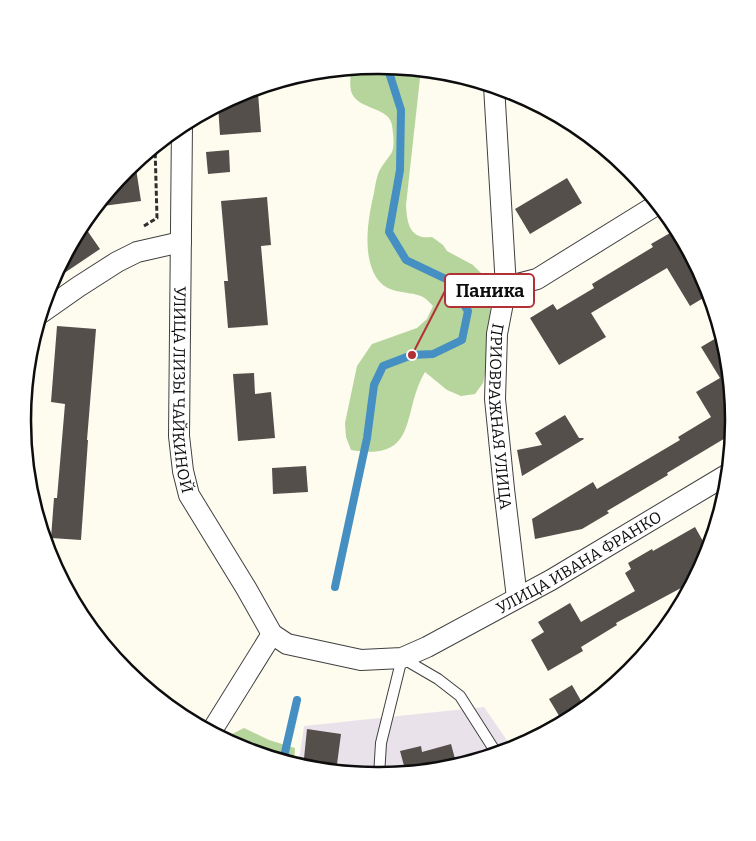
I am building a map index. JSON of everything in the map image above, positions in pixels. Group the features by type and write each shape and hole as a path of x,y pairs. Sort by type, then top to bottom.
{"street":[{"name":"ПРИОВРАЖНАЯ УЛИЦА","path":"494,94 506,287 497,334 495,400 517,598"},
{"name":"УЛИЦА ЛИЗЫ ЧАЙКИНОЙ","path":"182,134 178,436 184,470 190,495 272,634"},
{"path":"506,287 537,279 652,208"},
{"path":"51,306 117,262 137,252 181,242"},
{"name":"УЛИЦА ИВАНА ФРАНКО","path":"402,658 427,647 551,580 720,479"},
{"path":"215,726 272,634 287,644 361,660 402,658"}],"lane":[{"path":"380,767 381,743 402,658 438,678 460,696 493,748"}],"path":[{"path":"142,227 157,218 155,155"}],"shaded area":[{"path":"484,707 508,742 446,761 401,767 355,767 299,758 304,726"}],"green space":[{"path":"355,74 401,74 420,77 406,205 407,218 414,233 419,236 432,237 443,245 447,251 473,265 483,275 490,301 492,342 483,383 475,394 461,396 447,390 425,372 418,387 405,431 398,441 388,448 373,452 351,450 346,437 345,423 357,366 372,344 417,328 427,319 433,306 426,299 416,294 388,288 379,281 373,272 368,250 368,226 378,174 393,149 392,125 390,120 381,112 363,104 354,97 350,87 350,75"},
{"path":"244,728 269,740 295,748 294,757 245,741 232,734"}],"building":[{"path":"258,95 261,132 220,135 219,113"},
{"path":"229,150 230,172 208,174 206,152"},
{"path":"136,172 141,201 106,206"},
{"path":"567,178 582,203 530,234 515,209"},
{"path":"267,197 271,245 261,246 268,325 228,328 224,281 228,281 221,201"},
{"path":"88,231 100,249 64,273"},
{"path":"669,233 689,267 702,299 690,306 667,268 591,313 606,337 559,365 530,318 553,304 557,310 594,288 592,284 653,247 651,244"},
{"path":"57,326 96,329 81,540 52,538 51,535 54,498 57,498 65,404 51,402"},
{"path":"715,339 722,375 724,439 607,511 609,513 582,529 535,539 532,519 593,482 597,489 680,440 678,437 711,417 696,392 720,378 701,347"},
{"path":"254,373 255,394 271,392 275,438 238,441 233,374"},
{"path":"565,415 579,438 584,439 522,476 517,450 542,445 535,433"},
{"path":"306,466 308,492 273,494 272,468"},
{"path":"695,527 703,541 681,588 616,623 617,625 581,647 583,651 548,671 531,640 544,632 538,622 570,603 581,622 635,591 625,573 631,569 628,563 652,549 653,551"},
{"path":"572,685 581,701 559,716 549,699"},
{"path":"307,729 341,734 337,765 304,759"},
{"path":"451,744 455,759 404,767 400,751 421,746 422,752"}],"waterway":[{"path":"335,587 367,438 374,385 383,366 412,355 433,354 462,340 468,311 448,280 406,260 389,232 400,170 401,110 390,74"},
{"path":"285,754 297,700"}],"place":[{"name":"Паника","path":"412,355"}]}
